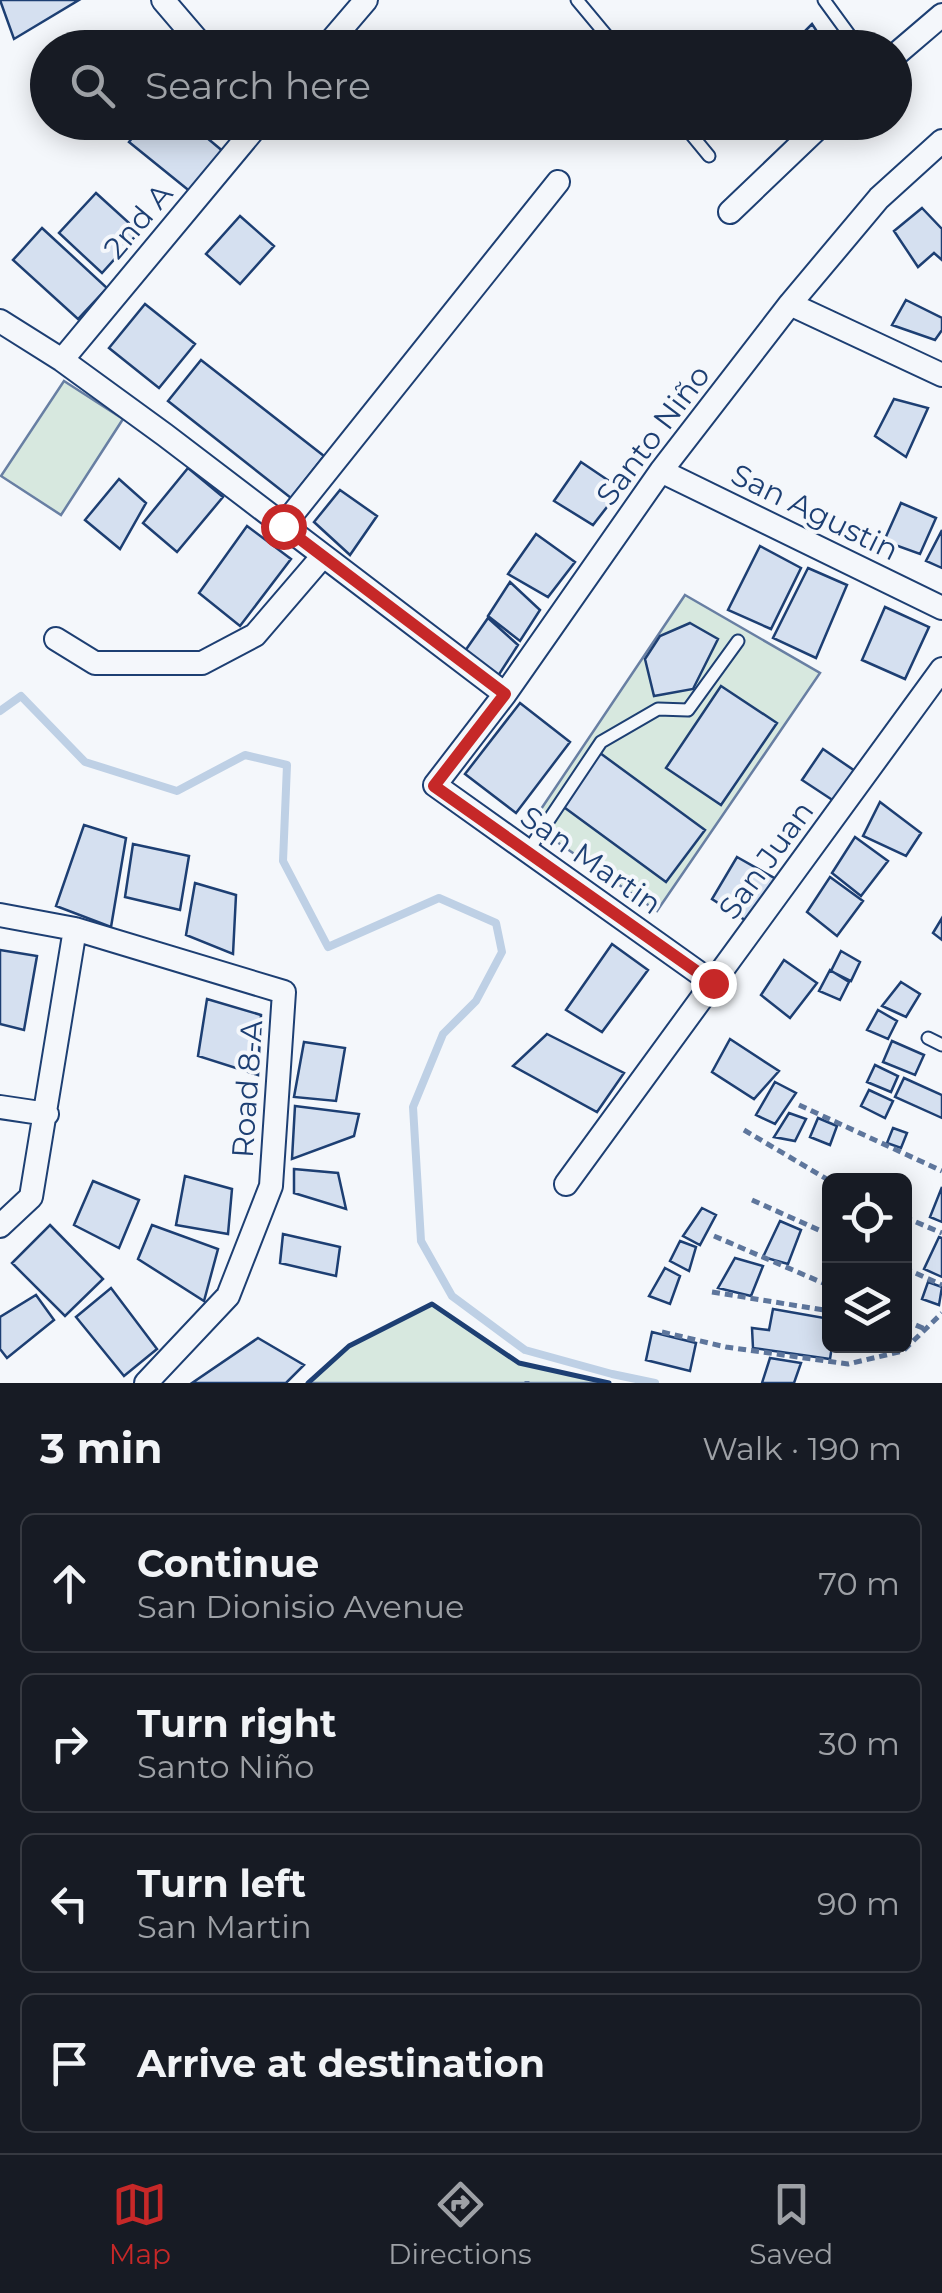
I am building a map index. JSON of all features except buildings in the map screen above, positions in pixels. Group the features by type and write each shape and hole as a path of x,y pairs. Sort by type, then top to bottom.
{"street":[{"path":"163,0 189,30"},
{"path":"340,30 366,0"},
{"path":"912,41 942,15"},
{"name":"2nd A","path":"62,360 245,140"},
{"path":"730,212 805,140"},
{"name":"Santo Niño","path":"434,786 505,694 661,471 790,304 878,198 942,140"},
{"path":"283,526 558,182"},
{"path":"790,304 942,375"},
{"path":"0,321 62,360 505,694"},
{"name":"San Agustin","path":"661,471 942,608"},
{"path":"56,639 94,663 202,663 254,636 322,557"},
{"name":"San Juan","path":"566,1184 942,669"},
{"name":"San Martin","path":"434,786 713,983"},
{"name":"Road 8-A","path":"0,915 75,928 284,992 271,1186 228,1296 146,1383"},
{"path":"0,1226 31,1197 75,928"},
{"path":"0,1107 46,1114"}],"lane":[{"path":"577,0 602,30"},
{"path":"824,0 846,30"},
{"path":"696,140 709,156"},
{"path":"528,852 601,742 658,709 688,710 738,640"},
{"path":"928,1038 942,1045"}],"path":[{"path":"799,1105 942,1171"},
{"path":"744,1130 822,1177"},
{"path":"752,1200 822,1231"},
{"path":"912,1220 942,1233"},
{"path":"714,1236 822,1283"},
{"path":"912,1272 942,1285"},
{"path":"712,1292 822,1310"},
{"path":"662,1332 848,1364 902,1351 942,1312"},
{"path":"912,1324 926,1330"}],"shaded area":[{"path":"64,381 123,419 61,515 1,476"},
{"path":"685,595 820,673 657,911 531,824"},
{"path":"432,1304 519,1363 609,1383 308,1383 349,1346"}],"waterway":[{"path":"0,711 21,696 85,762 177,791 245,755 287,765 283,861 328,947 439,898 496,923 502,952 476,1001 443,1034 413,1107 421,1241 452,1296 525,1350 655,1383"}],"wall":[{"path":"308,1383 349,1346 432,1304 519,1363 609,1383"}],"route":[{"path":"283,526 505,694 434,786 713,983"}]}
